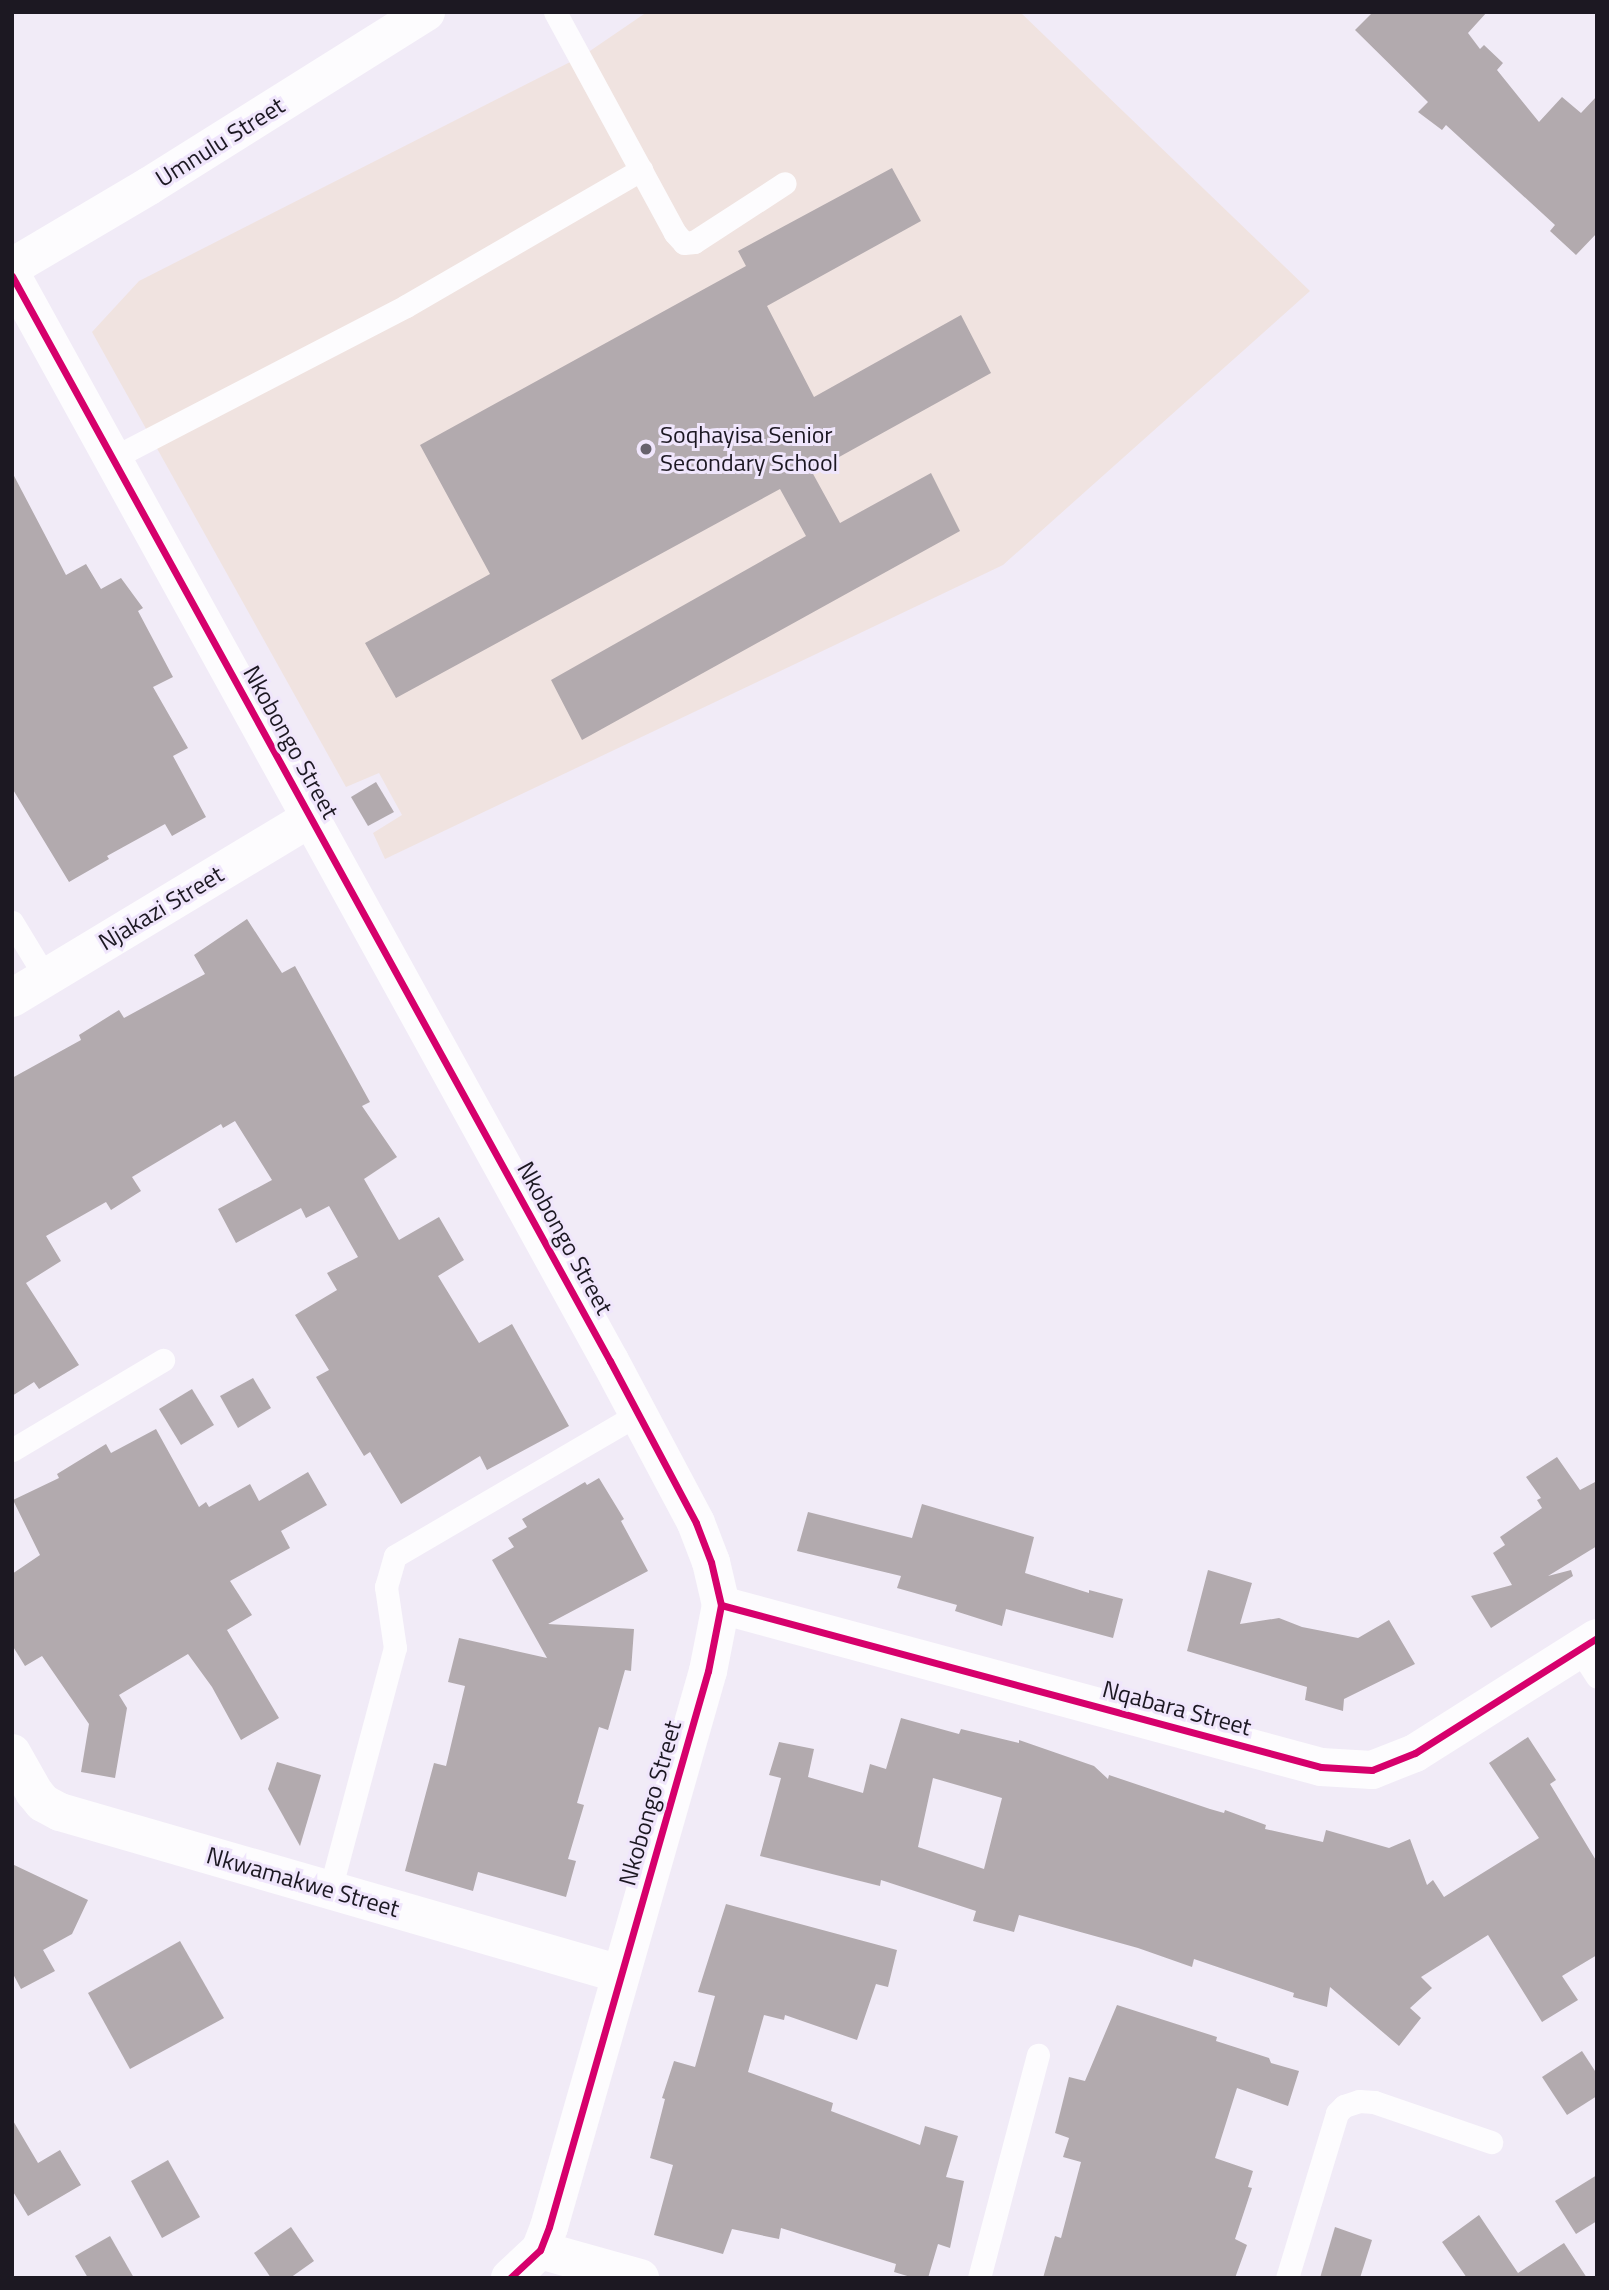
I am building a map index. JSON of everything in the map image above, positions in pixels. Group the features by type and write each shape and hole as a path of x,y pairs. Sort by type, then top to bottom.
{"street":[{"name":"Umnulu Street","path":"12,267 149,187 426,12"},
{"name":"Nkobongo Street","path":"12,276 638,1414 696,1523 711,1562 721,1605 708,1671 561,2189 540,2250 510,2278"},
{"name":"Njakazi Street","path":"12,998 310,818"},
{"name":"Nqabara Street","path":"721,1605 1321,1767 1372,1770 1415,1753 1591,1655"},
{"name":"Nkwamakwe Street","path":"15,1763 43,1803 60,1812 620,1974"},
{"path":"540,2250 640,2278"}],"lane":[{"path":"555,12 675,233 684,243 694,242 785,183"},
{"path":"113,458 406,306 641,170"},
{"path":"12,922 46,978"},
{"path":"12,1450 163,1360"},
{"path":"330,1890 395,1648 386,1587 395,1556 638,1414"},
{"path":"979,2278 1038,2055"},
{"path":"1287,2278 1337,2113 1344,2106 1359,2101 1374,2102 1491,2142"}],"shaded area":[{"name":"Soqhayisa Senior Secondary School","path":"647,12 1020,12 1310,291 1003,565 385,859 373,833 402,815 379,773 346,787 92,332 139,281 584,55"}],"building":[{"path":"1373,12 1487,12 1468,33 1480,49 1484,45 1503,63 1497,70 1539,122 1562,97 1581,113 1597,96 1597,233 1576,255 1550,231 1555,225 1446,125 1442,130 1418,112 1428,102 1355,30"},
{"path":"892,168 921,221 767,306 814,397 961,315 991,373 812,472 840,523 931,473 960,531 582,740 551,680 806,536 780,489 396,698 365,643 490,574 420,445 746,266 738,251"},
{"path":"12,472 66,575 86,564 101,589 121,578 143,608 138,611 173,677 153,687 188,748 173,756 206,817 172,836 165,824 107,856 109,859 69,882 12,788"},
{"path":"376,782 394,812 368,826 351,797"},
{"path":"247,919 282,973 295,966 370,1102 362,1106 397,1157 364,1179 399,1240 439,1217 464,1260 438,1276 479,1343 512,1324 569,1426 487,1470 480,1456 401,1504 370,1452 364,1456 316,1377 329,1370 295,1315 337,1290 327,1273 358,1257 329,1206 306,1218 301,1208 236,1243 218,1209 272,1180 235,1121 223,1128 221,1124 132,1177 141,1191 111,1210 106,1202 46,1236 61,1261 26,1283 79,1365 39,1389 34,1382 12,1396 12,1078 81,1040 79,1035 119,1010 124,1018 205,974 194,955"},
{"path":"253,1378 271,1408 238,1428 220,1396"},
{"path":"192,1389 214,1425 181,1445 159,1409"},
{"path":"156,1429 199,1507 206,1502 209,1507 250,1484 259,1501 308,1472 327,1505 281,1531 290,1548 230,1581 252,1615 227,1630 279,1718 241,1740 212,1687 188,1654 119,1695 127,1708 115,1778 81,1772 89,1724 42,1656 25,1666 12,1645 12,1574 40,1555 13,1500 59,1478 57,1474 106,1444 111,1453"},
{"path":"1557,1457 1580,1490 1597,1481 1597,1546 1548,1576 1571,1570 1573,1576 1491,1628 1471,1596 1512,1585 1493,1553 1505,1545 1500,1537 1542,1508 1537,1500 1541,1498 1526,1477"},
{"path":"599,1478 624,1519 621,1521 648,1571 548,1624 634,1629 631,1671 625,1670 608,1730 599,1727 577,1803 584,1805 568,1859 576,1861 566,1897 478,1872 473,1891 405,1871 434,1763 446,1766 465,1686 448,1682 459,1638 547,1658 492,1560 514,1547 508,1538 527,1527 522,1519 585,1482 587,1485"},
{"path":"922,1504 1034,1537 1025,1573 1089,1593 1089,1590 1123,1599 1113,1638 1006,1609 1002,1626 955,1611 957,1605 897,1588 901,1576 797,1551 808,1512 912,1538"},
{"path":"1208,1570 1252,1583 1240,1624 1279,1618 1302,1627 1358,1638 1389,1620 1415,1664 1344,1699 1343,1711 1305,1700 1307,1687 1187,1651"},
{"path":"901,1718 959,1734 961,1729 1019,1743 1019,1740 1094,1766 1108,1779 1109,1775 1210,1809 1224,1813 1225,1810 1266,1825 1265,1829 1323,1842 1326,1830 1389,1848 1410,1839 1427,1885 1433,1880 1444,1897 1539,1838 1489,1763 1528,1737 1556,1780 1550,1784 1597,1862 1597,1955 1562,1976 1578,2000 1542,2022 1488,1935 1421,1977 1432,1988 1410,2008 1421,2018 1399,2046 1330,1987 1327,2007 1293,1997 1294,1993 1194,1959 1192,1967 1138,1948 1019,1915 1014,1932 973,1921 976,1911 881,1880 880,1886 760,1856 781,1778 769,1775 779,1742 814,1749 808,1777 863,1793 870,1764 886,1769","holes":["933,1778 1002,1798 984,1869 918,1847"]},
{"path":"277,1762 321,1775 300,1846 268,1789"},
{"path":"12,1864 88,1900 72,1934 43,1950 55,1971 21,1989 12,1972"},
{"path":"726,1904 897,1950 888,1987 876,1984 857,2040 785,2015 784,2020 764,2015 748,2072 833,2103 831,2111 920,2145 925,2126 958,2136 946,2177 964,2181 950,2248 938,2244 928,2278 914,2278 894,2272 896,2264 781,2228 779,2239 732,2229 723,2254 654,2235 673,2165 650,2158 665,2099 662,2098 674,2061 695,2067 715,1996 698,1992"},
{"path":"180,1941 224,2018 130,2069 88,1993"},
{"path":"1117,2005 1217,2037 1216,2041 1299,2071 1288,2106 1237,2088 1215,2158 1253,2171 1248,2187 1252,2188 1235,2239 1247,2245 1235,2278 1043,2278 1055,2236 1061,2238 1081,2162 1063,2157 1069,2138 1055,2133 1069,2077 1085,2081"},
{"path":"1582,2051 1597,2074 1597,2096 1567,2115 1542,2077"},
{"path":"12,2119 38,2163 60,2150 81,2185 28,2216 12,2190"},
{"path":"168,2160 200,2217 162,2238 131,2181"},
{"path":"1597,2175 1597,2221 1576,2234 1555,2201"},
{"path":"1479,2215 1518,2273 1564,2243 1587,2278 1467,2278 1442,2242"},
{"path":"291,2227 314,2261 290,2278 271,2278 254,2253"},
{"path":"1335,2227 1372,2240 1360,2278 1320,2278"},
{"path":"110,2236 134,2278 88,2278 75,2256"}],"cycle path":[{"path":"12,276 610,1361 696,1523 711,1562 721,1605 708,1671 549,2227 540,2250 510,2278"},
{"path":"721,1605 1321,1767 1372,1770 1415,1753 1597,1638"}],"place":[{"name":"Soqhayisa Senior Secondary School","path":"646,449"}]}
